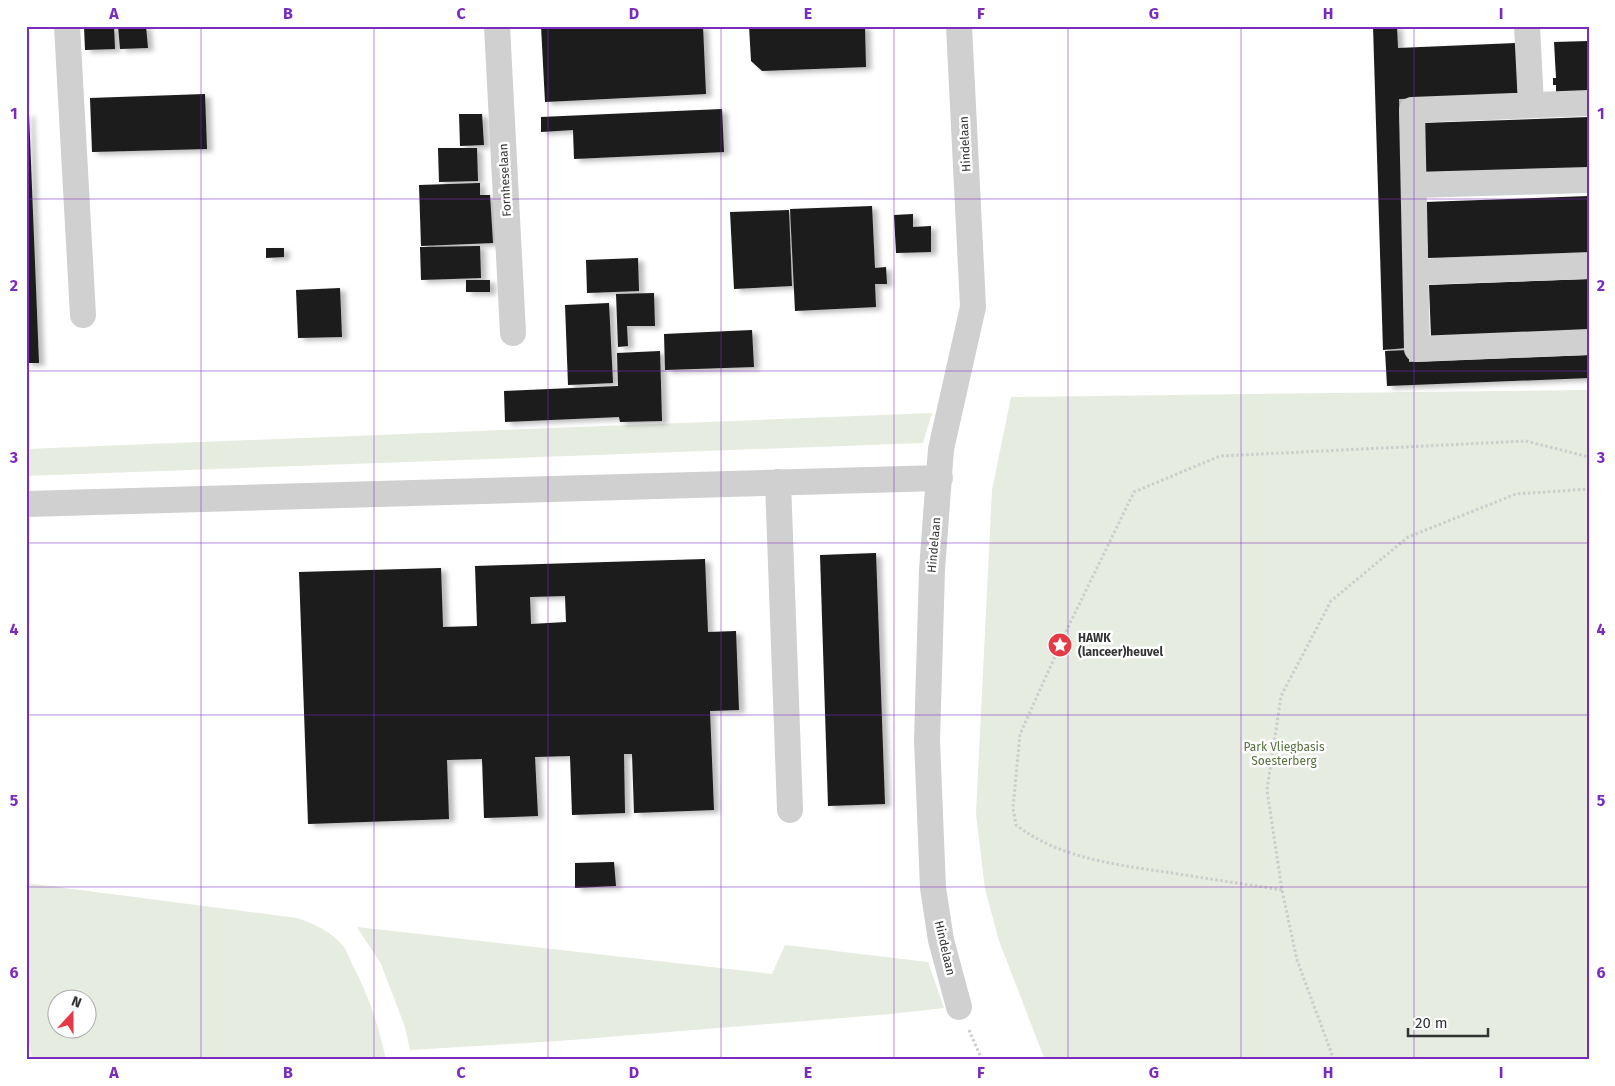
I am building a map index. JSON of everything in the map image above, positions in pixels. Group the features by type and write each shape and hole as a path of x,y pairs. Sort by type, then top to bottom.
{"street":[{"path":"67,26 83,315"},
{"name":"Fornheselaan","path":"497,26 513,333"},
{"name":"Hindelaan","path":"959,26 973,307 941,449 931,589 926,740 933,888 941,940 959,1007"},
{"path":"1527,26 1531,105"},
{"path":"1589,103 1412,110 1417,349 1589,342"},
{"path":"1414,185 1589,180"},
{"path":"1416,272 1589,266"},
{"path":"26,504 940,478"},
{"path":"778,482 790,810"}],"path":[{"path":"1282,890 1120,865 1056,849 1027,834 1016,825 1013,808 1020,734 1071,621 1134,492 1220,456 1526,441 1589,457"},
{"path":"1334,1060 1297,960 1282,890 1267,790 1282,696 1331,601 1408,537 1516,494 1589,489"},
{"path":"959,1007 982,1060"}],"green space":[{"name":"Park Vliegbasis Soesterberg","path":"1589,390 1589,1060 1045,1060 999,941 985,889 976,814 992,490 1011,397"},
{"path":"932,413 923,443 26,476 26,449"},
{"path":"26,883 297,918 316,926 333,936 346,950 369,1000 386,1060 32,1060 26,1026"},
{"path":"357,927 772,974 785,945 928,962 944,1008 559,1041 410,1050 405,1027 381,964"}],"building":[{"path":"84,26 114,26 115,49 85,50"},
{"path":"118,26 146,26 148,48 120,49"},
{"path":"541,26 703,26 706,94 545,102"},
{"path":"749,26 865,26 866,67 762,71 751,61"},
{"path":"1373,26 1397,26 1398,48 1516,43 1518,95 1399,99 1407,348 1383,350"},
{"path":"1589,41 1589,92 1556,94 1556,85 1553,85 1553,78 1556,78 1554,42"},
{"path":"205,94 207,149 92,152 90,98"},
{"path":"722,109 724,152 574,159 573,130 541,132 541,117"},
{"path":"29,113 39,363 26,363 26,114"},
{"path":"459,114 482,114 484,145 460,146"},
{"path":"1589,117 1589,168 1424,174 1423,123"},
{"path":"438,148 477,148 478,181 439,182"},
{"path":"480,183 480,195 490,195 493,243 421,246 419,185"},
{"path":"1589,196 1589,252 1428,258 1425,202"},
{"path":"872,206 875,268 886,267 887,284 875,284 876,307 795,311 790,209"},
{"path":"789,210 792,286 734,289 730,212"},
{"path":"913,214 913,227 931,226 931,252 896,253 894,215"},
{"path":"480,246 481,278 421,280 420,247"},
{"path":"266,248 284,248 284,257 266,258"},
{"path":"638,258 639,291 587,293 586,260"},
{"path":"1589,279 1589,331 1431,337 1429,285"},
{"path":"466,280 490,280 490,292 466,292"},
{"path":"340,288 342,337 298,338 296,290"},
{"path":"654,293 655,326 627,326 628,346 618,347 616,294"},
{"path":"609,303 613,383 568,385 565,305"},
{"path":"752,330 754,367 665,370 664,334"},
{"path":"1409,350 1409,362 1589,355 1589,378 1387,386 1385,351"},
{"path":"660,351 662,421 620,422 619,417 505,422 504,391 618,386 617,353"},
{"path":"876,553 885,804 828,806 820,555"},
{"path":"705,559 708,632 736,631 739,710 710,711 714,810 634,813 632,754 624,754 625,813 572,815 570,756 535,757 538,816 484,818 482,759 447,760 449,819 308,824 299,572 441,568 443,627 477,626 475,566","holes":["565,596 566,622 531,624 530,597"]},
{"path":"614,862 616,886 575,888 575,863"}],"place":[{"name":"HAWK (lanceer)heuvel","path":"1060,645"}]}
